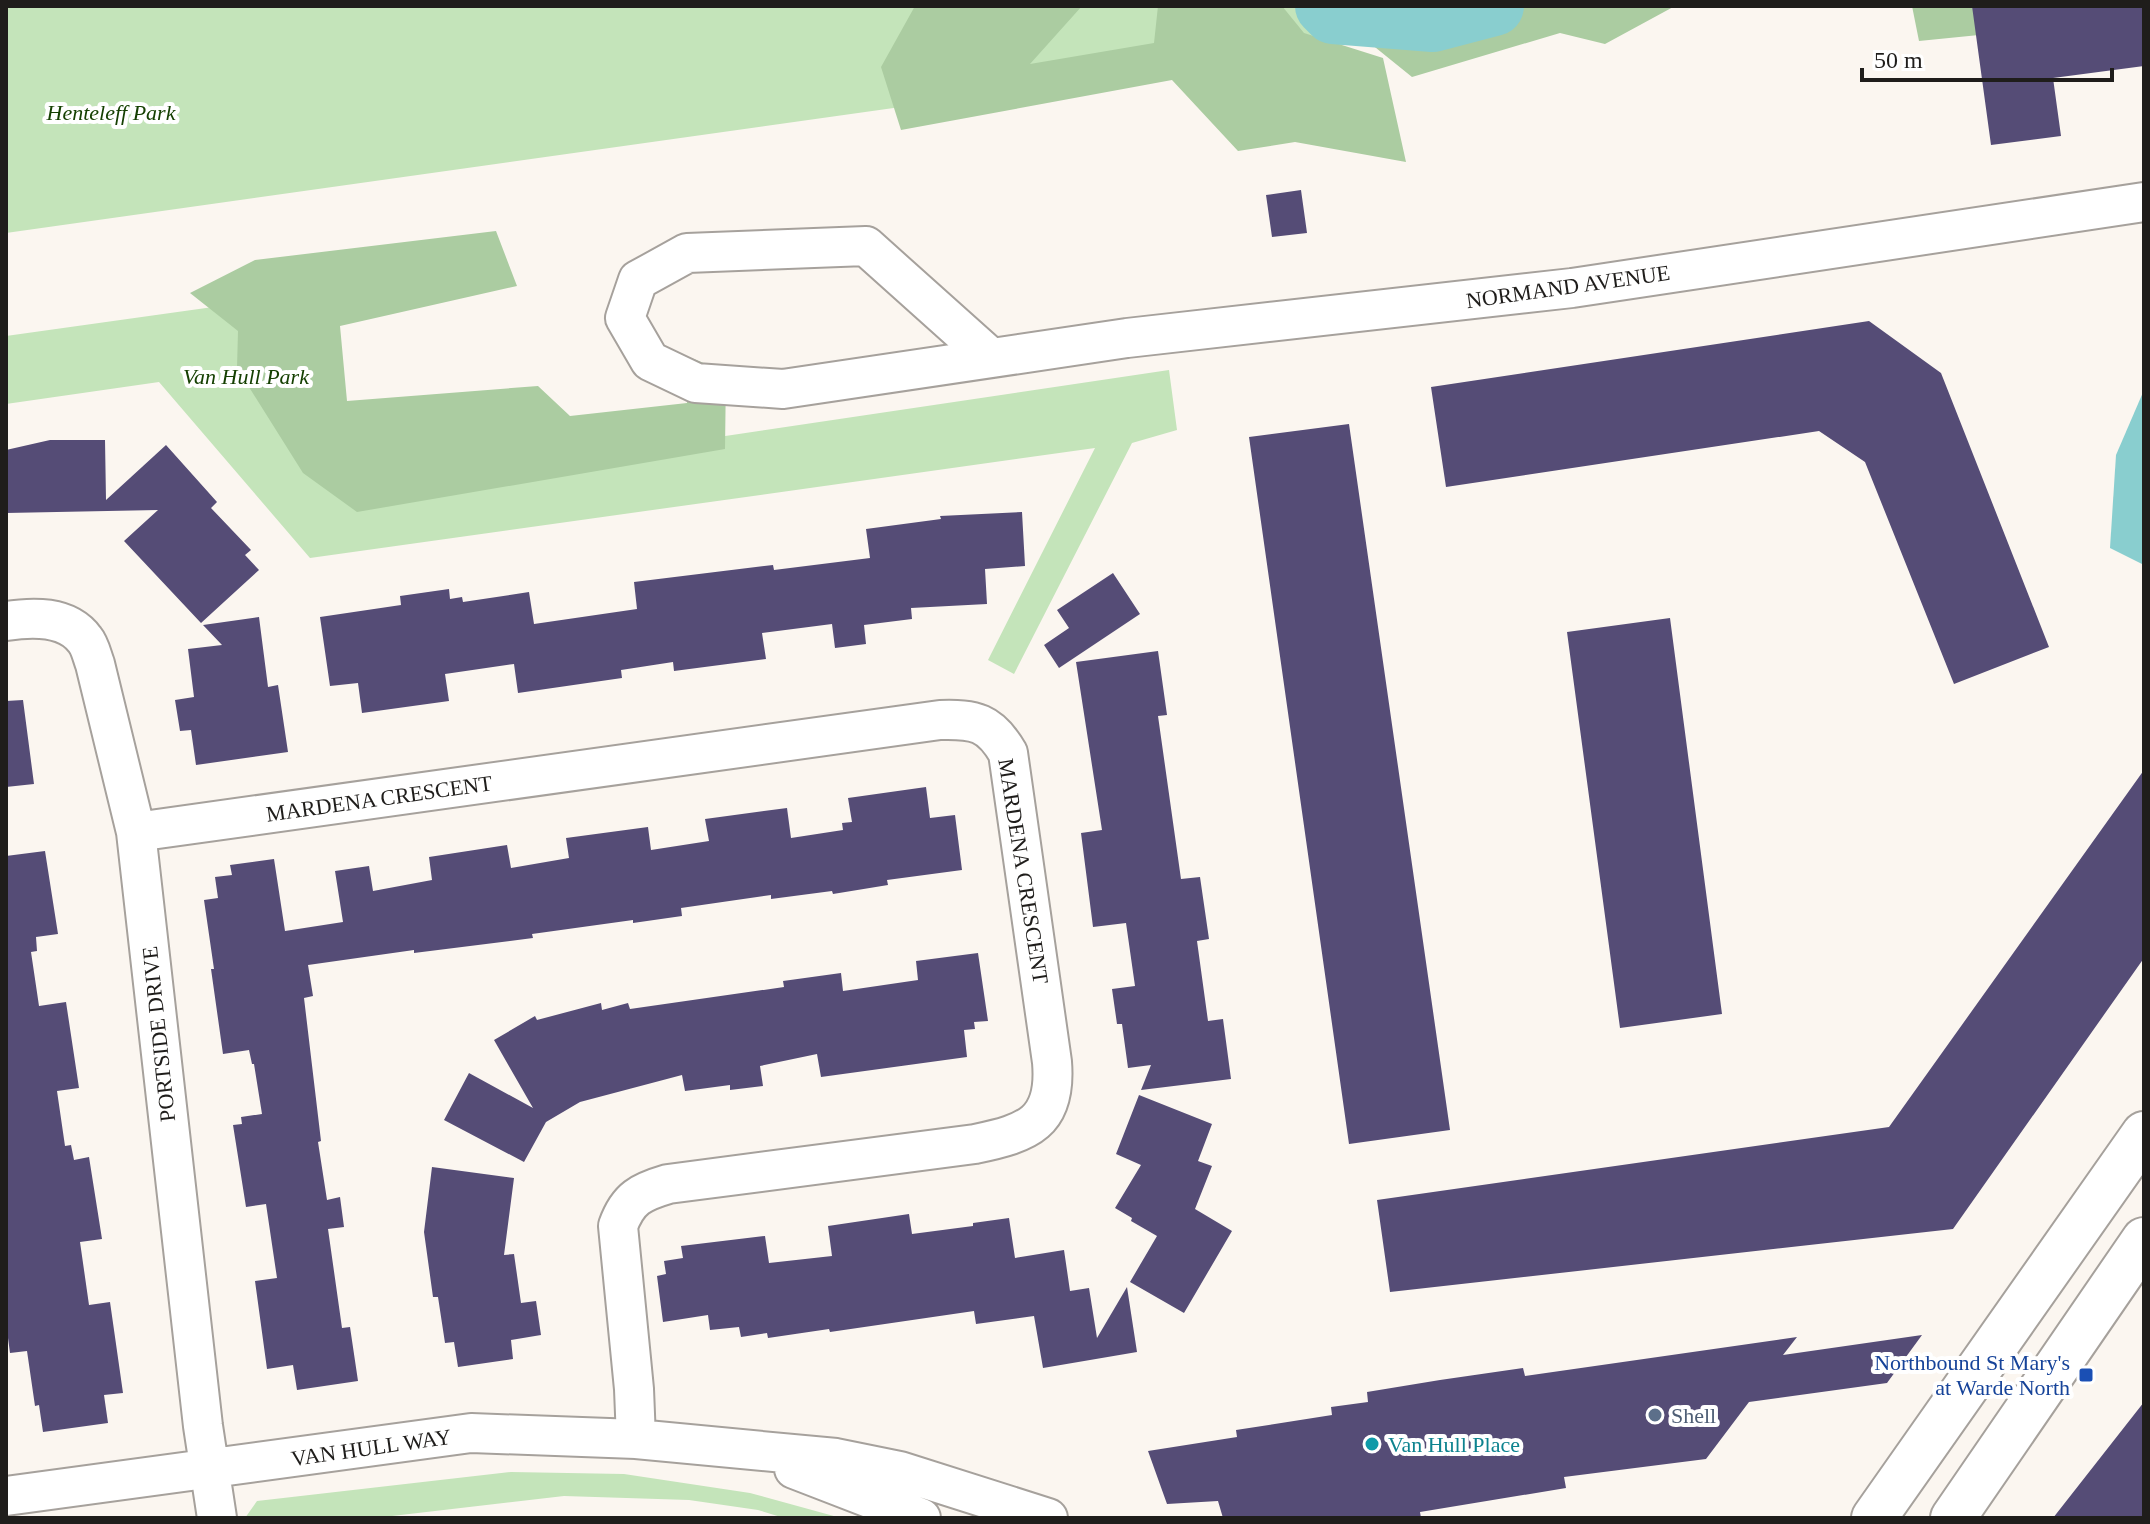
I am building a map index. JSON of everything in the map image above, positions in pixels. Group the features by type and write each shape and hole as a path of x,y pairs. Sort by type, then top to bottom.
{"main road":[{"path":"1874,1518 2144,1134"},
{"path":"1953,1518 2144,1240"}],"street":[{"name":"NORMAND AVENUE","path":"991,358 866,246 687,253 638,280 625,318 650,361 696,383 783,389 1127,338 1572,288 2144,202"},
{"name":"PORTSIDE DRIVE","path":"6,621 23,618 60,621 84,638 95,664 136,832 217,1518"},
{"name":"MARDENA CRESCENT","path":"136,832 940,720 959,719 982,724 998,736 1008,753 1052,1062 1054,1082 1042,1115 1029,1129 975,1144 668,1184 643,1192 624,1209 618,1226 636,1439"},
{"name":"VAN HULL WAY","path":"6,1496 471,1433 636,1439 836,1458 900,1471 1048,1518"},
{"name":"VAN HULL WAY","path":"739,1449 921,1518"}],"green space":[{"name":"Henteleff Park","path":"6,6 1617,6 6,233"},
{"path":"915,6 1082,6 1030,64 1154,43 1158,6 1282,6 1304,33 1383,58 1406,162 1295,142 1238,151 1172,80 901,130 881,67"},
{"path":"1362,6 1675,6 1605,44 1560,33 1412,77 1360,35"},
{"path":"1912,6 1979,6 1979,35 1919,41"},
{"path":"496,231 517,286 340,326 347,401 538,386 570,416 687,403 689,357 726,372 725,449 357,512 303,473 237,368 238,331 190,293 255,260"},
{"name":"Van Hull Park","path":"306,294 335,494 1169,370 1177,430 1132,443 1014,674 988,660 1095,448 310,558 159,382 6,404 6,336"},
{"path":"511,1472 624,1474 750,1493 841,1518 784,1518 758,1510 689,1500 564,1496 375,1518 245,1518 257,1501"}],"water":[{"path":"2144,390 2144,565 2110,548 2116,455"}],"building":[{"path":"1972,6 2144,6 2144,66 2053,78 2061,136 1991,145"},
{"path":"1301,190 1307,233 1272,237 1266,195"},
{"path":"1869,321 1941,373 2049,647 1954,684 1865,462 1819,431 1446,487 1431,387"},
{"path":"1349,424 1450,1130 1349,1144 1249,437"},
{"path":"50,440 105,440 106,500 166,445 217,502 211,508 251,550 245,555 259,570 201,623 124,541 158,510 6,513 6,450"},
{"path":"1022,512 1025,566 985,569 987,604 911,608 912,619 864,625 866,644 835,648 832,624 762,633 766,659 674,671 673,662 621,670 622,678 518,693 514,664 445,674 449,701 362,713 358,683 330,686 320,617 401,605 400,596 449,589 450,599 462,597 463,602 529,592 534,624 637,609 634,582 773,565 774,570 870,558 866,529 941,519 940,516"},
{"path":"1113,573 1140,614 1059,668 1044,645 1069,628 1057,610"},
{"path":"259,617 268,687 278,685 288,752 196,765 191,730 180,731 175,700 194,697 188,649 222,645 203,625"},
{"path":"1670,618 1722,1014 1620,1028 1567,632"},
{"path":"1158,651 1167,715 1158,716 1181,879 1200,877 1209,939 1197,941 1208,1021 1223,1019 1231,1079 1141,1090 1151,1065 1128,1068 1122,1024 1117,1024 1112,989 1135,986 1126,923 1093,927 1081,833 1102,830 1076,662"},
{"path":"23,700 34,784 6,787 6,701"},
{"path":"2144,770 2144,958 1953,1229 1390,1292 1377,1200 1889,1127"},
{"path":"926,787 930,818 955,815 962,870 887,880 888,885 833,894 832,891 771,899 771,895 681,908 682,916 532,934 533,938 308,965 313,996 304,998 321,1141 318,1142 327,1200 340,1197 344,1227 328,1229 342,1328 350,1327 358,1381 297,1390 293,1365 267,1369 255,1281 277,1278 266,1204 246,1207 233,1125 242,1124 241,1117 262,1114 249,1050 223,1054 204,900 218,898 215,877 232,875 230,865 274,859 285,931 343,922 335,871 369,866 373,891 432,880 429,857 507,845 511,868 569,858 566,838 648,827 651,850 709,841 705,819 787,808 791,838 843,830 842,823 852,822 848,798"},
{"path":"45,851 58,934 36,937 37,951 31,952 39,1006 66,1002 79,1088 57,1091 65,1146 71,1145 74,1160 89,1157 102,1239 80,1242 89,1305 110,1302 123,1393 104,1395 108,1423 43,1432 39,1405 35,1406 27,1351 10,1353 6,1323 6,856"},
{"path":"978,953 988,1021 974,1022 975,1029 964,1030 967,1057 821,1077 817,1054 760,1066 763,1086 730,1090 730,1085 685,1091 682,1075 580,1102 546,1122 524,1162 444,1120 469,1073 533,1108 494,1040 535,1016 537,1020 601,1003 602,1010 628,1003 630,1009 784,987 783,981 841,973 843,991 918,980 916,961"},
{"path":"1139,1095 1212,1124 1198,1161 1212,1166 1195,1209 1232,1231 1184,1313 1130,1282 1157,1236 1115,1208 1141,1165 1116,1154"},
{"path":"432,1167 514,1178 504,1255 514,1254 521,1303 536,1301 541,1335 511,1340 513,1359 458,1367 454,1342 445,1343 438,1297 433,1297 424,1232"},
{"path":"909,1214 912,1234 1009,1218 1015,1258 1064,1250 1070,1291 1089,1288 1097,1338 1127,1287 1137,1352 1043,1368 1034,1316 976,1324 974,1311 768,1338 767,1333 741,1337 739,1327 710,1330 708,1315 663,1322 657,1276 666,1274 664,1261 683,1258 681,1246 765,1236 769,1263 832,1256 828,1226"},
{"path":"1922,1335 1887,1383 1749,1402 1706,1459 1564,1477 1566,1488 1420,1512 1421,1518 1223,1518 1218,1501 1167,1504 1148,1451 1237,1437 1236,1430 1332,1415 1331,1407 1368,1402 1367,1392 1440,1380 1523,1368 1525,1376 1797,1337 1783,1355"},
{"path":"2144,1402 2144,1518 2053,1518"}],"waterway":[{"path":"1325,6 1333,14 1433,22 1494,6"}],"place":[{"name":"Northbound St Mary's at Warde North","path":"2086,1375"},
{"name":"Shell","path":"1655,1415"},
{"name":"Van Hull Place","path":"1372,1444"}]}
